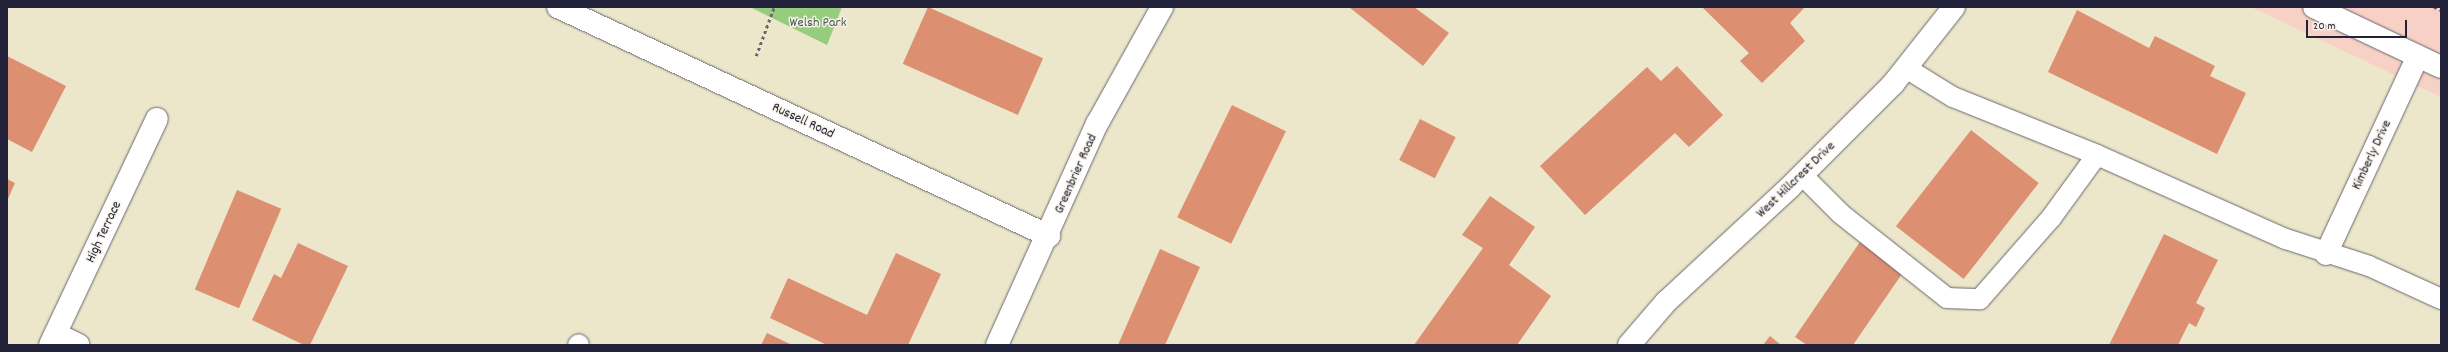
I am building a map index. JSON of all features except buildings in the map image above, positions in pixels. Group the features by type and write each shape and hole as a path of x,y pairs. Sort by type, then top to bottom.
{"street":[{"name":"Russell Road","path":"558,7 1049,236"},
{"name":"Greenbrier Road","path":"997,345 1049,236 1097,124 1162,7"},
{"name":"West Hillcrest Drive","path":"1629,345 1666,302 1802,175 1906,68 1954,7"},
{"path":"2314,7 2441,67"},
{"name":"Kimberly Drive","path":"2326,254 2418,56"},
{"name":"High Terrace","path":"53,340 157,119"},
{"path":"53,340 79,345"}],"lane":[{"path":"1906,68 1953,97 2097,155 2286,239 2326,254 2368,266 2441,299"},
{"path":"1802,175 1841,214 1947,298 1980,299 2051,218 2097,155"}],"path":[{"path":"756,56 774,7"},
{"path":"2434,7 2441,10"}],"shaded area":[{"path":"2251,7 2441,7 2441,97"}],"green space":[{"name":"Welsh Park","path":"750,7 842,7 827,45"}]}
